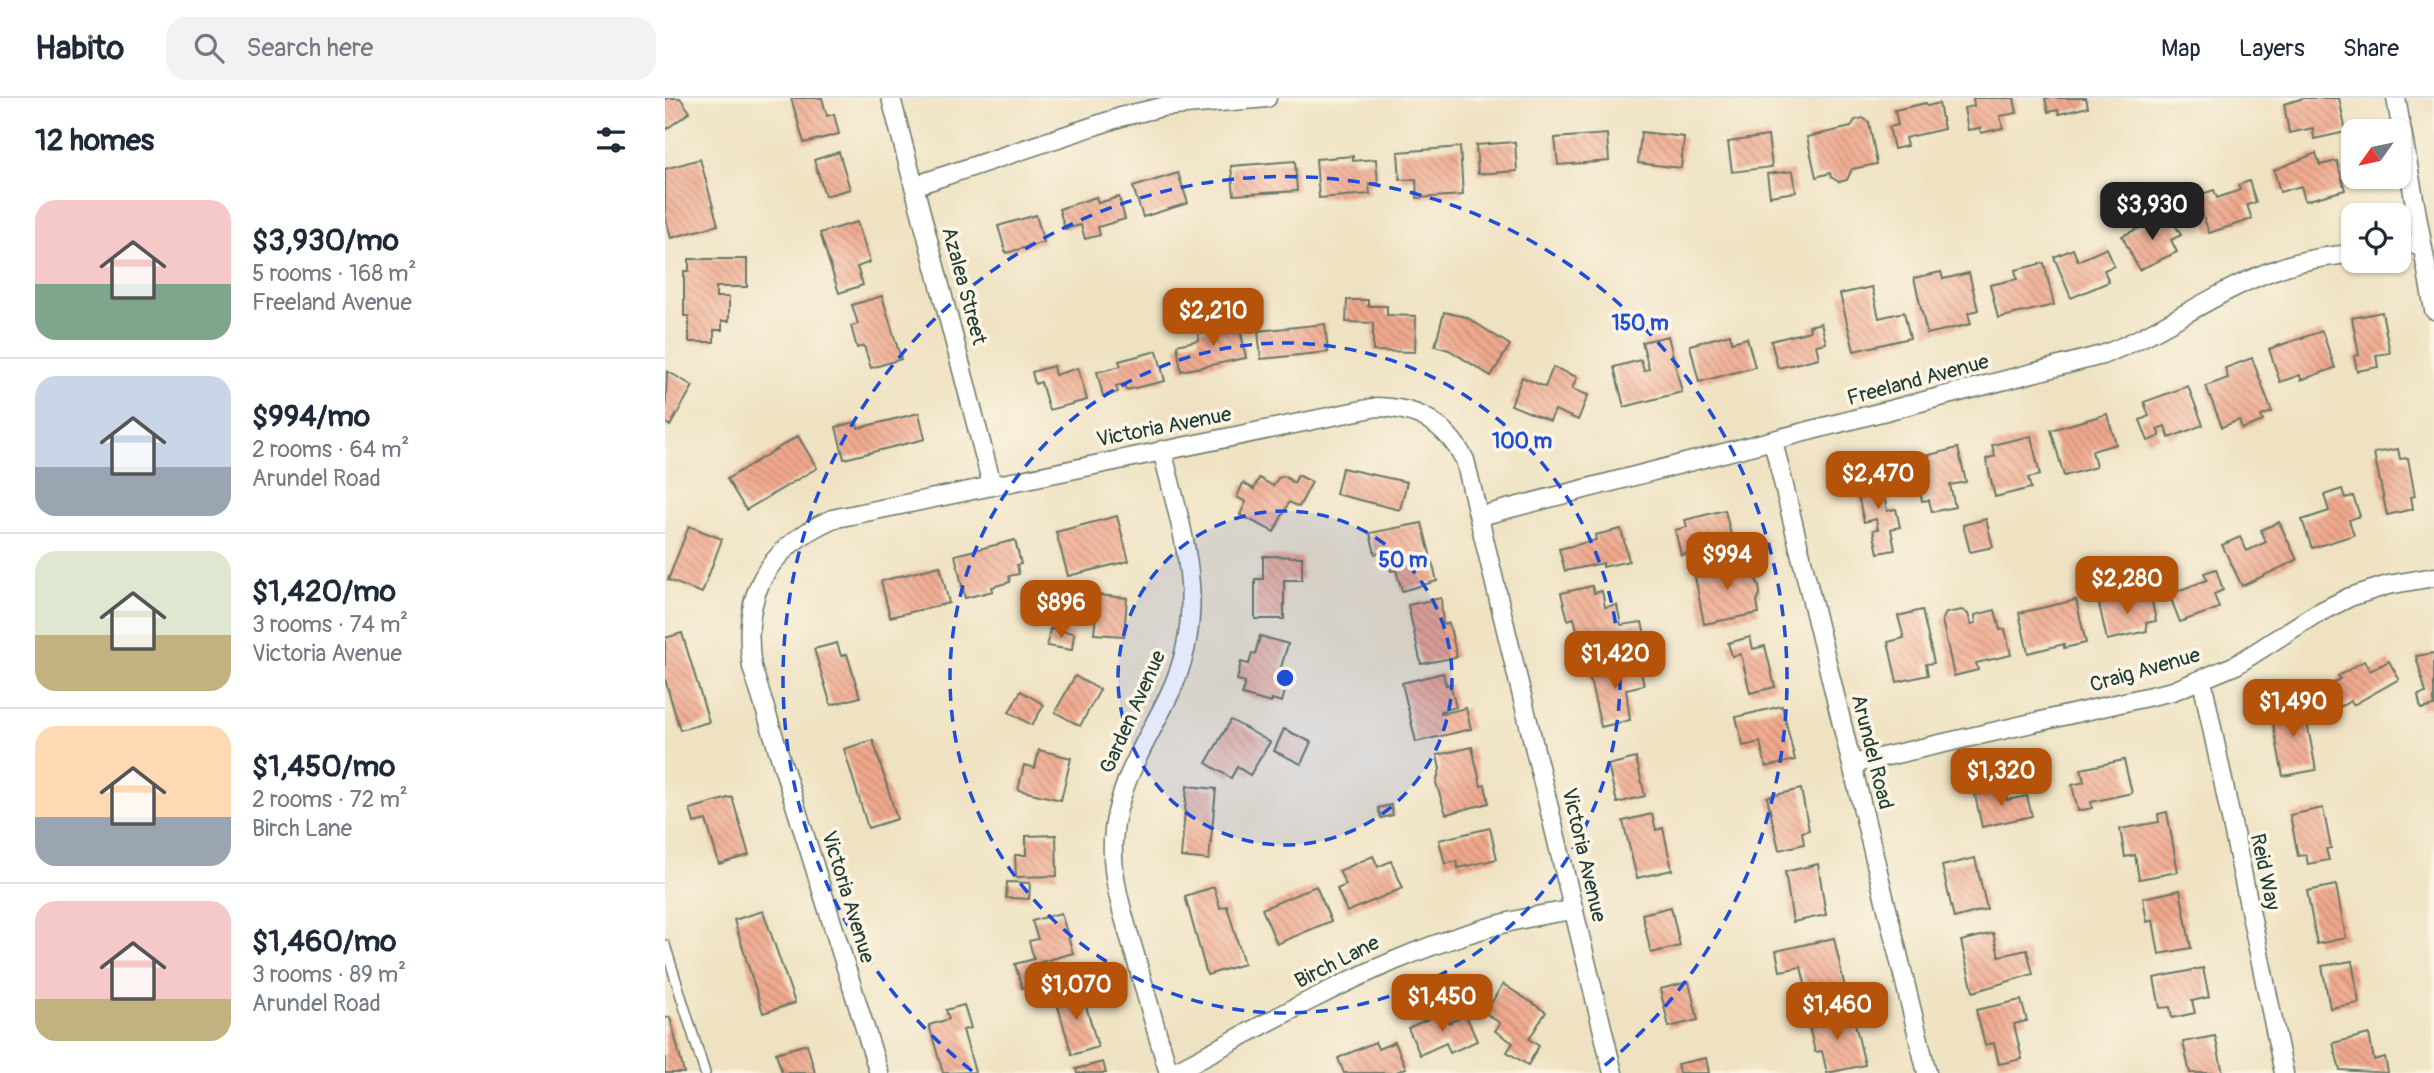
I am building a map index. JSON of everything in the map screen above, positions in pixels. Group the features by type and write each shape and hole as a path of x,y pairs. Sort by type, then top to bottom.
{"street":[{"name":"Azalea Street","path":"891,98 992,485"},
{"path":"914,186 1124,116 1162,107 1267,98"},
{"path":"2396,98 2434,310"},
{"path":"2411,244 2420,243"},
{"name":"Freeland Avenue","path":"1480,516 2102,355 2141,341 2226,291 2277,269 2341,256"},
{"name":"Victoria Avenue","path":"879,1073 752,667 748,640 749,617 755,592 768,568 785,547 807,530 832,519 1377,407 1400,408 1420,413 1440,425 1454,439 1465,460 1613,1073"},
{"name":"Arundel Road","path":"1773,441 1927,1073"},
{"name":"Garden Avenue","path":"1162,450 1189,562 1192,592 1190,628 1183,661 1170,692 1129,771 1118,805 1113,841 1120,902 1170,1073"},
{"name":"Craig Avenue","path":"1852,764 2173,691 2237,665 2314,615 2350,597 2389,585 2434,577"},
{"name":"Reid Way","path":"2203,680 2284,1073"},
{"name":"Birch Lane","path":"1170,1073 1380,965 1426,946 1497,923 1574,911"}],"lane":[{"path":"665,945 705,1073"}],"building":[{"path":"665,98 680,98 690,112 665,130"},
{"path":"791,98 822,98 827,116 834,114 839,134 804,143"},
{"path":"1973,98 2014,98 2017,113 2000,116 2003,128 1981,133 1980,128 1968,130 1964,108 1974,106"},
{"path":"2045,98 2086,98 2088,107 2059,114 2058,110 2048,112"},
{"path":"2304,98 2339,98 2343,119 2341,119 2341,133 2314,139 2313,128 2289,133 2284,104"},
{"path":"1926,103 1927,106 1939,103 1944,129 1905,138 1907,146 1894,149 1889,127 1898,125 1895,110"},
{"path":"1863,118 1869,122 1877,164 1852,169 1847,180 1839,182 1831,177 1830,173 1816,177 1807,137 1851,127 1855,120"},
{"path":"1641,132 1684,137 1681,168 1638,163"},
{"path":"1607,134 1609,161 1558,165 1555,138"},
{"path":"1768,136 1772,167 1732,172 1728,142"},
{"path":"1515,142 1517,171 1478,174 1476,145"},
{"path":"1460,147 1463,195 1417,198 1416,179 1400,180 1398,152"},
{"path":"839,152 850,189 825,196 814,160"},
{"path":"2316,153 2320,165 2337,161 2341,189 2345,190 2305,201 2301,186 2280,192 2274,170"},
{"path":"1353,156 1353,161 1376,159 1378,183 1369,184 1370,194 1319,198 1316,159"},
{"path":"700,159 718,225 671,238 665,215 665,169"},
{"path":"1295,161 1297,191 1234,195 1231,166"},
{"path":"1793,171 1796,192 1770,196 1767,174"},
{"path":"1178,173 1188,203 1143,217 1133,187"},
{"path":"2249,181 2256,202 2247,205 2252,219 2209,233 2196,196 2214,190 2217,198 2240,190 2238,185"},
{"path":"1096,197 1098,203 1119,197 1125,219 1098,227 1100,235 1085,239 1081,225 1065,229 1059,209"},
{"path":"1036,215 1044,242 1006,253 998,226"},
{"path":"2171,217 2181,235 2171,240 2177,252 2139,270 2122,236 2161,218 2162,221"},
{"path":"857,222 870,262 857,267 863,285 839,293 820,233"},
{"path":"2107,248 2114,266 2104,270 2109,282 2071,298 2054,257 2073,249 2078,261"},
{"path":"689,259 747,259 747,287 716,287 716,297 729,297 729,321 722,321 722,330 714,330 714,342 689,342 689,316 684,316 684,271 689,271"},
{"path":"2044,263 2054,305 1998,318 1990,285 2017,279 2015,270"},
{"path":"1941,272 1943,279 1969,273 1978,310 1968,313 1971,324 1927,334 1914,278"},
{"path":"1872,287 1879,318 1904,312 1910,338 1854,351 1840,294"},
{"path":"882,296 901,359 871,368 864,346 857,348 851,326 858,324 852,305"},
{"path":"1347,300 1368,300 1368,306 1387,306 1387,315 1416,316 1415,352 1373,351 1373,323 1346,322"},
{"path":"1444,312 1466,317 1510,345 1491,376 1449,350 1435,346"},
{"path":"2382,312 2390,353 2376,355 2378,367 2357,371 2354,356 2359,355 2352,318"},
{"path":"1239,323 1246,358 1181,371 1177,345 1199,340 1198,331"},
{"path":"1821,323 1826,343 1816,345 1819,358 1778,368 1771,341 1810,331 1809,326"},
{"path":"1325,324 1328,352 1261,359 1258,331"},
{"path":"2322,331 2335,368 2301,380 2300,375 2280,382 2269,349"},
{"path":"1730,334 1732,342 1747,338 1755,367 1699,382 1690,345"},
{"path":"1668,336 1682,392 1624,407 1614,367 1641,360 1644,371 1649,369 1642,342"},
{"path":"1157,351 1165,381 1126,390 1124,384 1116,386 1118,392 1103,396 1097,372 1121,366 1119,361"},
{"path":"2252,358 2272,412 2261,416 2263,421 2242,429 2239,420 2222,427 2206,386 2228,378 2225,368"},
{"path":"1053,366 1055,375 1078,368 1087,400 1049,410 1041,382 1035,384 1032,372"},
{"path":"1553,367 1577,377 1572,389 1588,395 1578,420 1555,410 1550,421 1511,405 1522,377 1545,387"},
{"path":"667,371 693,386 670,426 665,422"},
{"path":"2188,386 2203,425 2169,438 2165,426 2157,429 2160,436 2148,441 2140,420 2149,416 2144,402"},
{"path":"919,413 925,439 844,459 836,427 856,422 858,428"},
{"path":"2107,414 2116,444 2092,451 2096,467 2064,476 2051,430"},
{"path":"798,436 817,468 746,510 727,479"},
{"path":"2031,436 2040,475 2028,478 2031,488 1995,497 1986,459 1995,456 1992,445"},
{"path":"1958,448 1966,482 1950,485 1955,507 1932,512 1929,500 1922,501 1913,459"},
{"path":"2398,449 2400,459 2408,458 2415,496 2411,497 2413,509 2387,515 2374,453"},
{"path":"1342,468 1407,482 1400,510 1336,494"},
{"path":"1890,474 1892,482 1882,485 1887,511 1896,509 1900,527 1891,529 1895,550 1878,553 1873,530 1878,529 1876,519 1864,522 1855,482"},
{"path":"1298,475 1312,482 1299,507 1289,502 1274,532 1240,515 1246,502 1237,497 1243,483 1254,489 1259,478 1273,486 1278,478 1284,476 1294,483"},
{"path":"2342,489 2345,498 2353,496 2360,516 2349,520 2354,535 2312,548 2302,520 2329,511 2324,495"},
{"path":"1725,510 1731,535 1713,540 1714,547 1681,555 1675,530 1687,527 1685,520"},
{"path":"1117,516 1129,561 1068,576 1056,532"},
{"path":"1986,519 1993,547 1970,552 1963,525"},
{"path":"2279,522 2297,560 2242,586 2222,545 2240,537 2247,551 2266,542 2261,530"},
{"path":"1422,523 1437,581 1402,591 1396,570 1391,571 1385,551 1375,554 1370,533"},
{"path":"689,526 722,539 702,593 668,580"},
{"path":"1621,529 1629,561 1565,571 1559,549 1596,540 1595,535"},
{"path":"1015,540 1021,564 1017,565 1019,574 1009,576 1010,582 992,587 993,591 965,598 955,555"},
{"path":"1263,556 1302,557 1302,580 1284,580 1284,619 1255,619 1255,579 1263,579"},
{"path":"1743,561 1746,572 1752,571 1759,585 1759,613 1704,624 1694,571"},
{"path":"940,566 949,603 890,617 881,581"},
{"path":"2216,569 2223,590 2214,594 2219,608 2180,622 2169,594 2207,580 2204,573"},
{"path":"1592,586 1594,593 1602,591 1605,607 1617,605 1621,625 1642,622 1646,639 1636,642 1636,646 1584,658 1574,618 1568,620 1561,593"},
{"path":"2150,592 2156,621 2146,623 2147,631 2107,640 2099,604"},
{"path":"1098,595 1127,598 1124,636 1094,634"},
{"path":"1441,598 1443,625 1449,623 1457,657 1421,664 1408,605"},
{"path":"2076,600 2086,643 2064,648 2064,644 2028,653 2019,613"},
{"path":"1922,610 1934,663 1926,664 1928,675 1897,682 1888,642 1904,638 1898,616"},
{"path":"1962,610 1968,614 1971,624 1976,623 1975,615 1995,610 2000,630 2005,629 2011,655 1976,663 1978,670 1954,676 1942,620 1946,613"},
{"path":"1050,629 1074,633 1072,650 1047,646"},
{"path":"682,633 709,722 680,730 665,679 665,638"},
{"path":"1260,636 1288,644 1281,667 1291,669 1282,702 1272,699 1271,703 1242,695 1245,682 1237,680 1241,662 1249,664"},
{"path":"1750,637 1753,649 1765,646 1775,687 1750,693 1741,654 1732,656 1728,643"},
{"path":"837,643 841,656 847,654 860,697 831,705 814,649"},
{"path":"2434,653 2434,706 2421,709 2418,695 2426,693 2416,656"},
{"path":"1638,660 1644,685 1626,689 1630,720 1601,727 1588,671"},
{"path":"2364,661 2370,671 2389,661 2399,679 2353,705 2351,701 2340,707 2328,686 2340,679 2338,676"},
{"path":"1443,673 1446,685 1450,684 1456,707 1441,711 1441,714 1466,708 1471,729 1416,742 1402,683"},
{"path":"1075,676 1100,690 1080,726 1055,712"},
{"path":"1021,691 1044,705 1032,725 1009,712"},
{"path":"2303,701 2316,770 2283,776 2270,708"},
{"path":"1782,706 1795,760 1766,767 1760,742 1743,746 1736,717"},
{"path":"1231,720 1270,742 1250,775 1237,767 1231,778 1206,763"},
{"path":"1284,729 1311,742 1301,764 1274,751"},
{"path":"873,740 897,819 868,828 844,749"},
{"path":"1472,747 1481,786 1485,785 1489,803 1446,814 1436,783 1440,769 1437,755"},
{"path":"1039,750 1071,758 1061,800 1018,790 1024,765 1035,768"},
{"path":"1636,758 1645,796 1617,803 1608,765"},
{"path":"2124,760 2132,793 2091,802 2092,808 2078,811 2072,785 2084,782 2081,769"},
{"path":"1187,786 1216,789 1209,860 1181,857"},
{"path":"2004,788 2007,800 2027,796 2032,816 1982,827 1975,795"},
{"path":"1801,789 1809,830 1802,832 1804,844 1779,850 1767,797"},
{"path":"732,797 749,855 719,864 706,820 694,823 690,809"},
{"path":"1391,805 1393,815 1381,818 1378,808"},
{"path":"2323,808 2331,848 2326,849 2329,860 2308,864 2306,855 2298,856 2290,815"},
{"path":"2167,812 2178,872 2139,879 2135,855 2125,857 2120,829 2159,822 2158,814"},
{"path":"1652,814 1656,830 1663,828 1672,870 1637,878 1623,821"},
{"path":"1490,828 1497,859 1458,868 1456,861 1445,864 1439,840"},
{"path":"1056,835 1057,876 1016,877 1015,855 1026,855 1026,836"},
{"path":"1373,856 1378,867 1391,861 1403,888 1347,912 1337,889 1346,885 1339,871"},
{"path":"1975,858 1987,909 1954,918 1942,866"},
{"path":"1818,864 1826,915 1793,922 1785,872"},
{"path":"1007,882 1030,883 1029,899 1006,898"},
{"path":"2336,885 2346,938 2317,944 2307,891"},
{"path":"1316,886 1331,921 1277,944 1262,909"},
{"path":"1214,887 1220,908 1227,906 1244,964 1207,975 1185,896"},
{"path":"2180,890 2191,948 2159,954 2153,920 2147,922 2143,898"},
{"path":"1671,907 1680,946 1651,953 1642,914"},
{"path":"763,911 795,1003 763,1013 734,920"},
{"path":"1061,913 1073,953 1038,963 1044,982 1022,988 1015,964 1034,959 1029,941 1038,939 1032,921"},
{"path":"1993,933 1999,956 2027,950 2033,974 1973,992 1961,941"},
{"path":"1834,938 1845,988 1808,996 1801,967 1780,971 1776,951"},
{"path":"2352,961 2359,1003 2330,1008 2322,966"},
{"path":"2203,968 2209,997 2192,1001 2195,1013 2172,1018 2170,1007 2160,1008 2154,978"},
{"path":"1689,982 1698,1020 1669,1027 1660,989"},
{"path":"1503,984 1546,1012 1529,1039 1539,1046 1528,1065 1507,1052 1513,1043 1495,1031 1500,1023 1485,1013"},
{"path":"1081,989 1098,1047 1072,1055 1055,996"},
{"path":"2021,1000 2027,1021 2014,1024 2022,1059 1999,1064 1994,1043 1985,1045 1976,1010"},
{"path":"964,1005 971,1028 963,1030 975,1072 943,1073 929,1025 949,1019 946,1010"},
{"path":"1852,1011 1865,1065 1827,1073 1822,1051 1815,1052 1808,1022"},
{"path":"1444,1012 1449,1023 1466,1015 1477,1041 1450,1053 1446,1043 1420,1055 1408,1028"},
{"path":"670,1017 684,1073 665,1073 665,1018"},
{"path":"2369,1034 2374,1060 2385,1057 2388,1073 2340,1070 2333,1043"},
{"path":"2215,1036 2223,1073 2190,1073 2183,1042"},
{"path":"1375,1042 1378,1049 1395,1042 1406,1068 1394,1073 1344,1073 1338,1058"},
{"path":"807,1044 815,1073 782,1073 776,1053"},
{"path":"1706,1058 1709,1073 1679,1073 1677,1064"},
{"path":"1103,1062 1106,1073 1077,1073 1076,1069"}]}
